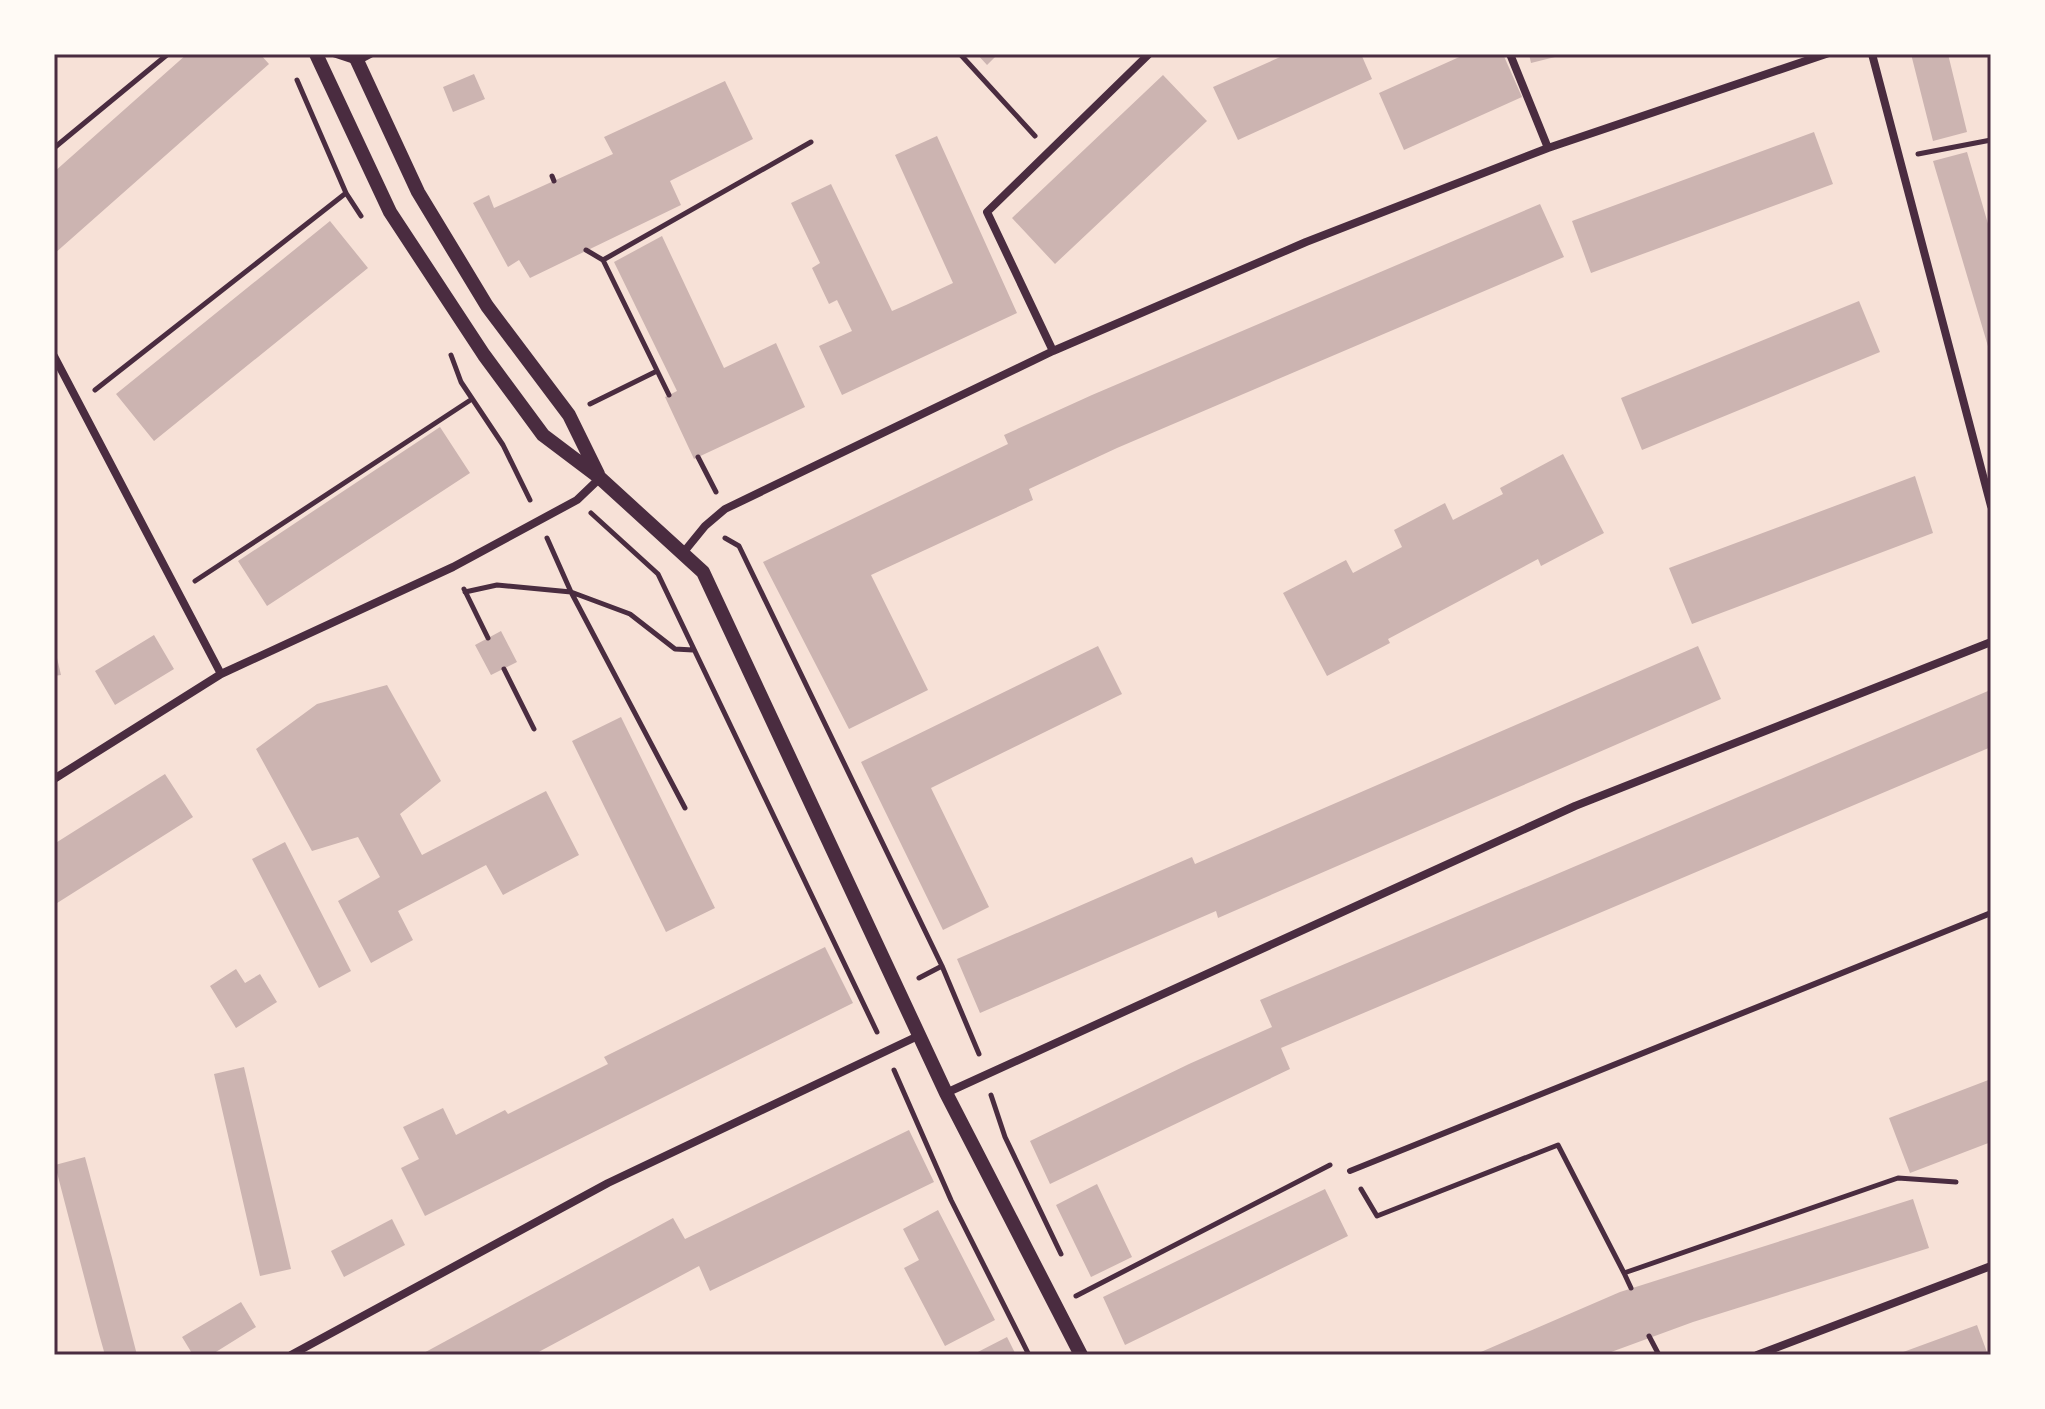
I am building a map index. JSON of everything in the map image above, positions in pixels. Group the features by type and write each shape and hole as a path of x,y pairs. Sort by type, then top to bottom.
{"street":[{"path":"316,54 390,212 484,355 543,435 600,478 703,572 946,1093 1081,1355"},
{"path":"1053,351 987,212 1149,54"},
{"path":"1510,54 1548,148"},
{"path":"683,553 705,526 725,509 1053,351 1306,242 1548,148 1826,54"},
{"path":"1872,54 1991,506"},
{"path":"356,58 418,192 487,306 569,415 600,478"},
{"path":"54,356 221,674"},
{"path":"54,779 221,674 453,567 577,500 600,478"},
{"path":"946,1093 1575,806 1991,642"},
{"path":"291,1355 608,1183 920,1035"},
{"path":"1757,1355 1991,1266"}],"lane":[{"path":"333,54 356,58 372,54"},
{"path":"1350,1171 1991,913"}],"path":[{"path":"54,148 168,54"},
{"path":"960,54 1049,151"},
{"path":"1898,158 1991,140"},
{"path":"603,260 811,142"},
{"path":"79,403 346,193"},
{"path":"586,250 603,260 669,395"},
{"path":"450,352 461,382 503,445 571,592 685,808"},
{"path":"178,593 469,401"},
{"path":"698,457 725,509"},
{"path":"705,526 739,546 942,966 975,1042 1005,1137 1066,1265"},
{"path":"453,567 488,638"},
{"path":"465,592 497,585 571,592 630,614 675,649 694,650 886,1052 951,1200 1029,1355"},
{"path":"504,669 534,729"},
{"path":"1057,1305 1346,1157 1350,1171 1377,1216 1558,1145 1631,1288"},
{"path":"1624,1273 1898,1178 1956,1182"},
{"path":"1080,1293 1086,1306"},
{"path":"1649,1336 1659,1355"}],"building":[{"path":"187,54 260,54 269,64 54,254 54,172"},
{"path":"977,54 998,54 987,65"},
{"path":"1287,54 1361,54 1372,79 1238,140 1213,87"},
{"path":"1466,54 1503,54 1522,97 1404,150 1379,93"},
{"path":"1529,54 1563,54 1563,55 1531,63"},
{"path":"1911,54 1948,54 1967,132 1933,141"},
{"path":"474,74 485,99 453,112 443,87"},
{"path":"1163,75 1207,121 1055,264 1012,218"},
{"path":"725,81 753,139 670,181 681,205 530,278 519,260 508,267 473,203 489,195 494,208 613,154 604,137"},
{"path":"1814,132 1833,184 1591,273 1572,221"},
{"path":"937,136 1017,313 842,395 819,346 852,331 837,300 829,304 812,268 820,263 791,203 831,184 892,311 906,305 953,283 895,155"},
{"path":"1967,152 1991,234 1990,353 1933,161"},
{"path":"1540,204 1564,257 1117,448 1029,489 1033,500 871,575 928,690 849,729 763,562 1008,444 1004,435"},
{"path":"330,221 368,268 154,441 116,394"},
{"path":"662,236 724,368 776,343 805,407 694,459 665,397 677,391 614,262"},
{"path":"1859,301 1880,352 1642,450 1621,398"},
{"path":"440,427 470,473 267,606 238,561"},
{"path":"1563,454 1604,533 1541,566 1538,559 1388,639 1390,643 1327,676 1283,593 1346,560 1353,573 1402,547 1394,530 1445,503 1453,520 1503,494 1500,488"},
{"path":"1915,476 1933,533 1692,624 1669,568"},
{"path":"501,631 517,662 491,675 475,645"},
{"path":"154,635 174,669 115,705 95,671"},
{"path":"54,645 61,675 54,676"},
{"path":"1098,646 1122,694 931,788 989,907 943,930 861,762"},
{"path":"1698,646 1721,699 1218,918 1216,911 980,1013 957,959 1192,857 1195,864"},
{"path":"387,685 441,781 400,814 422,855 546,791 579,855 503,895 486,865 398,911 413,940 371,963 338,901 380,877 358,837 312,851 256,749 317,704"},
{"path":"1988,691 1991,697 1991,747 1281,1048 1290,1069 1050,1184 1030,1141 1272,1027 1260,1000"},
{"path":"621,717 715,908 666,932 572,741"},
{"path":"165,774 193,817 54,905 54,844"},
{"path":"285,842 351,971 319,988 252,859"},
{"path":"825,947 853,1003 425,1216 401,1168 419,1159 403,1127 443,1108 456,1135 505,1110 508,1114 608,1064 604,1057"},
{"path":"236,969 245,983 260,974 277,1002 236,1028 210,986"},
{"path":"244,1067 291,1269 260,1276 214,1074"},
{"path":"1991,1079 1991,1142 1910,1173 1889,1118"},
{"path":"909,1130 934,1182 710,1291 699,1266 533,1355 420,1355 673,1218 685,1239"},
{"path":"85,1157 137,1355 105,1355 99,1334 55,1165"},
{"path":"1097,1184 1132,1257 1091,1277 1056,1205"},
{"path":"1325,1189 1348,1236 1125,1345 1103,1297"},
{"path":"1913,1199 1929,1248 1693,1322 1603,1355 1474,1355 1620,1292"},
{"path":"938,1210 995,1320 945,1346 904,1268 919,1260 903,1229"},
{"path":"392,1219 405,1245 344,1277 331,1251"},
{"path":"241,1302 256,1327 211,1355 193,1355 182,1337"},
{"path":"1977,1325 1988,1355 1895,1355"},
{"path":"1007,1337 1016,1355 972,1355"}]}
